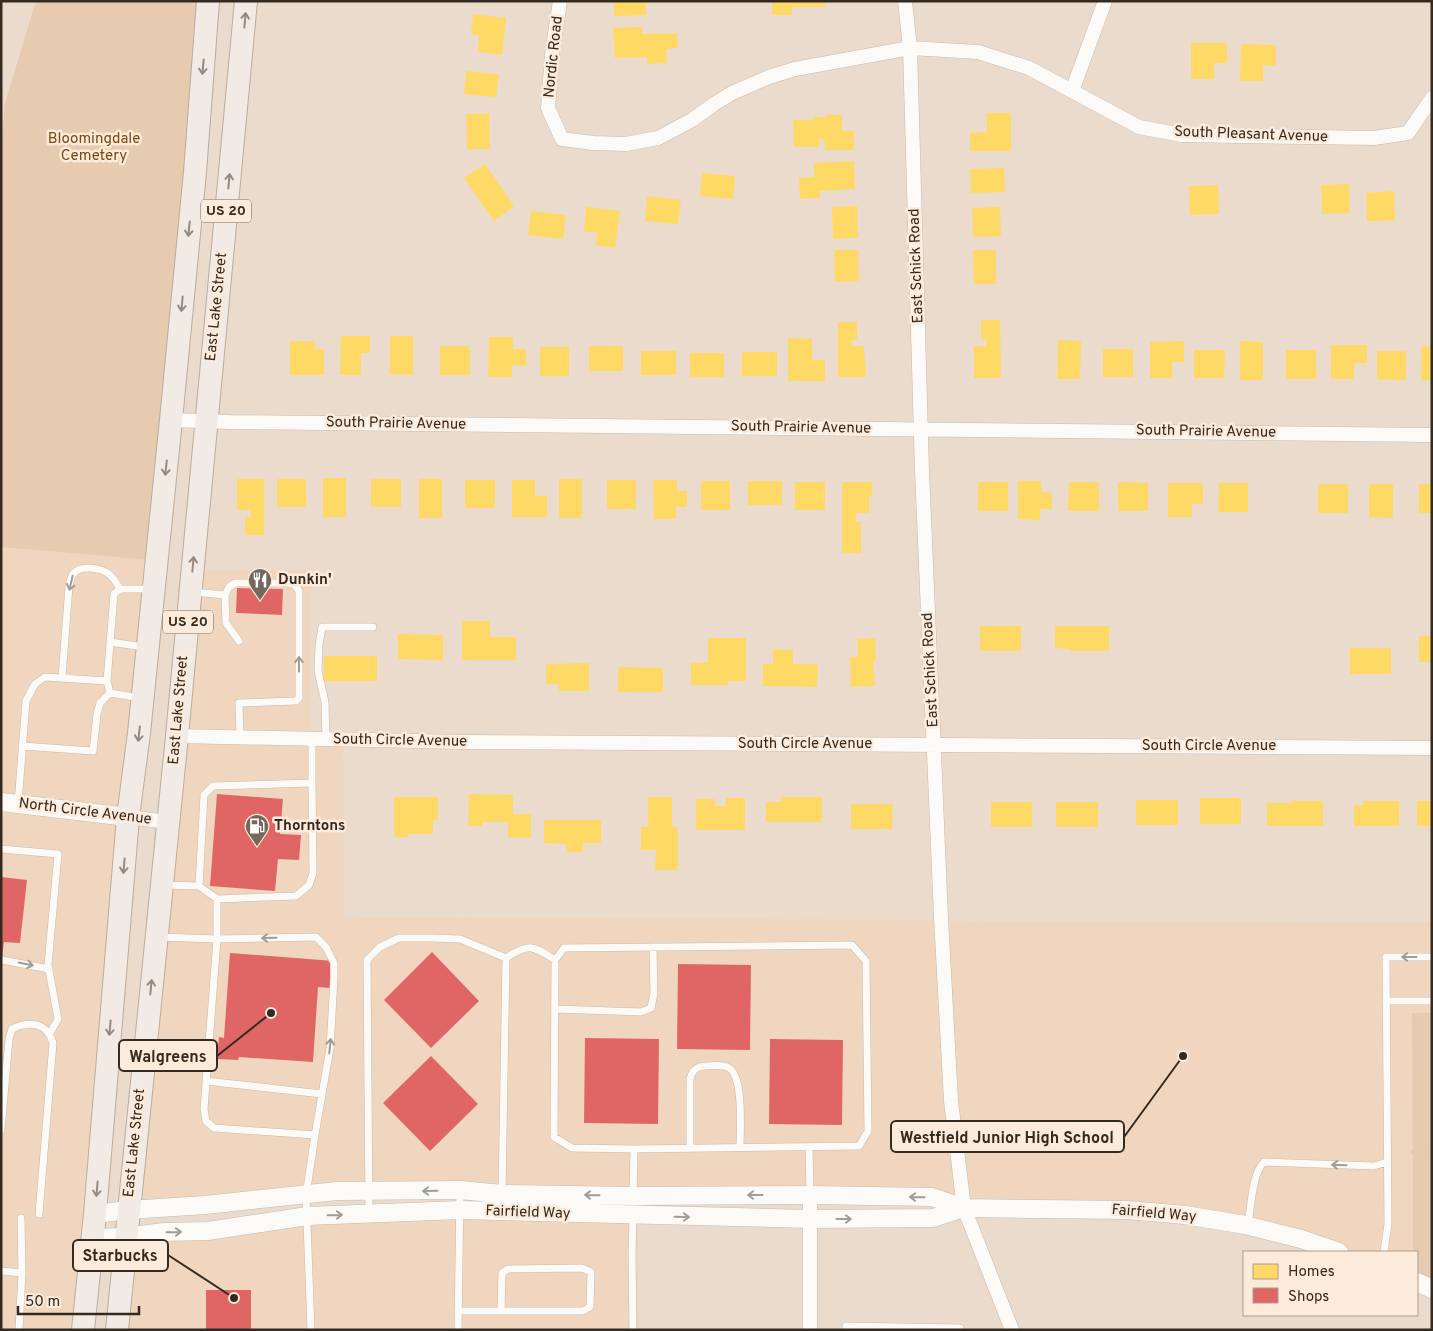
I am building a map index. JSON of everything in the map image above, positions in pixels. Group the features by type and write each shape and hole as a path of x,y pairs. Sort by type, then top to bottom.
{"main road":[{"name":"US 20","path":"83,1330 95,1214 128,817 143,698 171,420 208,1"},
{"name":"East Lake Street","path":"117,1330 177,736 246,1"}],"street":[{"name":"Nordic Road","path":"559,143 548,108 552,54 560,1"},
{"name":"East Schick Road","path":"906,1 910,48 921,429 950,1101 964,1208 1012,1330"},
{"path":"1072,91 1104,1"},
{"name":"South Pleasant Avenue","path":"559,143 626,144 658,138 692,120 732,93 769,77 794,70 910,48 978,52 1029,68 1139,127 1182,135 1374,138 1408,133 1428,103"},
{"name":"South Prairie Avenue","path":"171,420 206,422 1432,435"},
{"name":"South Circle Avenue","path":"177,736 463,742 1432,748"},
{"name":"North Circle Avenue","path":"9,803 168,822"},
{"name":"Fairfield Way","path":"95,1214 337,1191 460,1190 503,1194 633,1196 810,1195 932,1197 964,1208 1127,1210 1185,1215 1248,1226 1301,1239 1336,1251"},
{"path":"810,1195 810,1330"},
{"name":"Fairfield Way","path":"92,1238 125,1238 164,1232 208,1231 307,1216 460,1210 633,1216 809,1219 933,1218 964,1208"},
{"path":"1418,1282 1432,1289"}],"lane":[{"path":"62,676 69,586 72,575 78,570 88,568 102,570 111,576 120,588"},
{"path":"239,641 226,623 225,595 229,587 235,582 288,582 296,585 299,591 299,698 296,701 285,702 239,703 240,738"},
{"path":"110,693 107,681 114,594 120,588 154,589"},
{"path":"190,592 225,595"},
{"path":"326,739 325,702 318,671 322,627 373,627"},
{"path":"110,642 148,648"},
{"path":"9,803 22,746 26,701 35,684 45,676 107,681"},
{"path":"22,746 93,751 100,703 110,693"},
{"path":"110,693 143,698"},
{"path":"162,884 199,886 217,899 296,896 309,885 313,873 312,739"},
{"path":"199,886 204,795 212,786 312,783"},
{"path":"1,850 58,854 49,969 58,1019 50,1033"},
{"path":"217,899 217,939 204,1109 206,1121 214,1128 315,1135"},
{"path":"156,937 217,939 316,937 326,947 334,963 330,1048 306,1195 311,1330"},
{"path":"368,1215 367,960 380,947 399,938 460,939 506,958"},
{"path":"852,945 866,961 868,1131 859,1146 572,1148 554,1137 556,960 564,948 852,945"},
{"path":"555,1009 641,1012 651,1008 654,993 653,947"},
{"path":"506,958 521,948 536,948 556,960"},
{"path":"1384,1251 1388,1224 1386,957 1432,957"},
{"path":"500,1212 503,1194 506,958"},
{"path":"2,960 49,969"},
{"path":"1386,1001 1432,1001"},
{"path":"1,1130 9,1039 12,1029 20,1025 41,1025 50,1033 53,1043 39,1214"},
{"path":"690,1148 690,1080 692,1072 700,1066 726,1066 732,1071 740,1092 740,1148"},
{"path":"206,1081 322,1094"},
{"path":"809,1147 810,1195"},
{"path":"634,1149 632,1254 634,1330"},
{"path":"1248,1226 1255,1177 1260,1165 1264,1162 1374,1166 1387,1162"},
{"path":"458,1330 460,1190"},
{"path":"19,1330 22,1273 21,1218"},
{"path":"458,1311 501,1311 583,1311 590,1307 591,1272 582,1268 508,1268 502,1273 501,1311"},
{"path":"1,1271 22,1273"},
{"path":"846,1330 846,1326 960,1328"}],"path":[{"path":"1411,1152 1432,1152"}],"shaded area":[{"path":"1,547 151,560 124,811 1,797"},
{"path":"196,570 311,570 310,735 343,736 344,917 937,920 958,1200 346,1185 134,1203"},
{"path":"1,811 118,825 73,1330 1,1330"},
{"path":"948,921 1432,922 1432,1013 1412,1014 1413,1251 1348,1251 1315,1239 1251,1222 968,1204 955,1098"},
{"path":"454,1217 638,1220 639,1330 122,1330 130,1242 302,1223"}],"green space":[{"name":"Bloomingdale Cemetery","path":"36,1 200,1 151,560 1,547 1,148 5,103"},
{"path":"1412,1013 1432,1013 1432,1283 1418,1277 1418,1251 1413,1251"}],"building: Homes":[{"path":"614,1 646,1 646,15 614,16"},
{"path":"772,1 825,1 825,7 792,7 792,15 772,15"},
{"path":"473,14 506,18 502,55 478,52 479,35 471,34"},
{"path":"642,27 642,34 677,33 678,48 666,49 667,63 647,64 647,57 615,58 613,28"},
{"path":"1191,43 1227,43 1227,63 1214,63 1214,79 1191,79"},
{"path":"1241,44 1276,45 1276,66 1263,65 1263,81 1240,81"},
{"path":"466,71 499,74 496,97 464,94"},
{"path":"489,113 490,149 467,149 466,114"},
{"path":"987,113 1011,113 1011,151 970,151 970,133 987,132"},
{"path":"826,115 842,115 842,131 854,131 854,150 825,150 824,139 819,139 819,147 794,147 793,120 813,120 813,117 826,117"},
{"path":"854,161 855,189 820,191 820,198 800,199 799,178 814,177 814,163"},
{"path":"485,164 514,206 494,221 464,178"},
{"path":"1004,168 1005,192 971,193 970,169"},
{"path":"702,173 735,176 733,199 700,196"},
{"path":"1349,184 1350,213 1322,214 1321,185"},
{"path":"1218,185 1219,214 1190,215 1189,186"},
{"path":"1394,191 1395,220 1367,221 1366,193"},
{"path":"647,196 681,200 678,224 645,221"},
{"path":"857,206 858,238 833,239 832,207"},
{"path":"586,207 620,211 615,248 596,245 597,233 584,231"},
{"path":"1000,207 1001,236 973,237 972,208"},
{"path":"531,211 566,215 563,239 528,235"},
{"path":"834,250 858,250 859,281 835,282"},
{"path":"973,250 996,250 996,284 974,284"},
{"path":"981,320 1000,320 1001,378 974,378 974,346 986,346 986,339 981,339"},
{"path":"838,322 857,322 857,340 852,340 852,346 864,346 866,377 838,377"},
{"path":"341,336 370,336 370,353 361,353 361,375 340,375"},
{"path":"390,336 413,336 413,375 390,374"},
{"path":"489,337 513,337 513,349 526,349 526,366 512,365 512,377 488,377"},
{"path":"788,338 812,339 812,360 825,360 825,381 788,381"},
{"path":"1058,340 1081,341 1080,379 1057,379"},
{"path":"290,341 315,341 315,349 324,349 324,375 290,375"},
{"path":"1184,341 1184,362 1172,362 1172,378 1150,378 1150,342"},
{"path":"1240,341 1263,342 1263,380 1240,380"},
{"path":"1331,345 1367,345 1367,363 1354,363 1354,379 1331,379"},
{"path":"440,346 470,346 470,375 440,375"},
{"path":"589,346 623,346 623,371 589,371"},
{"path":"1422,346 1432,347 1432,380 1421,380"},
{"path":"540,347 569,347 569,376 540,376"},
{"path":"1103,349 1133,349 1133,377 1103,377"},
{"path":"1194,350 1225,350 1224,378 1194,378"},
{"path":"1286,350 1316,350 1316,379 1286,379"},
{"path":"641,351 676,351 676,375 641,375"},
{"path":"1377,351 1406,351 1406,380 1377,379"},
{"path":"742,352 777,352 777,376 742,376"},
{"path":"690,353 724,353 724,377 690,377"},
{"path":"323,478 346,478 346,517 323,517"},
{"path":"237,479 264,479 264,535 245,535 245,517 251,517 250,510 237,510"},
{"path":"277,479 306,479 306,507 277,507"},
{"path":"371,479 401,479 401,507 371,507"},
{"path":"419,479 442,479 442,518 419,518"},
{"path":"559,479 582,479 582,518 559,518"},
{"path":"465,480 495,480 495,508 465,508"},
{"path":"512,480 535,480 535,496 547,496 547,517 512,517"},
{"path":"607,480 636,480 636,509 607,509"},
{"path":"653,480 677,480 677,491 687,491 687,507 676,507 676,519 654,519"},
{"path":"701,481 730,481 730,510 701,510"},
{"path":"748,481 782,481 782,505 748,505"},
{"path":"1018,481 1041,481 1041,492 1052,493 1052,509 1040,509 1040,520 1018,519"},
{"path":"795,482 825,482 825,510 795,510"},
{"path":"842,482 872,482 872,496 869,496 869,513 856,513 856,522 861,522 861,553 842,553"},
{"path":"978,482 1008,482 1008,511 978,511"},
{"path":"1069,482 1099,482 1099,511 1068,511"},
{"path":"1118,482 1148,483 1148,511 1118,511"},
{"path":"1168,483 1203,483 1203,504 1192,504 1192,517 1168,517"},
{"path":"1219,483 1248,483 1248,512 1218,512"},
{"path":"1318,484 1348,484 1348,513 1318,513"},
{"path":"1369,484 1393,484 1393,518 1369,517"},
{"path":"1419,484 1432,484 1432,513 1419,513"},
{"path":"462,621 490,621 490,637 516,637 516,660 462,660"},
{"path":"980,626 1021,626 1021,651 980,651"},
{"path":"1055,626 1109,626 1109,651 1070,651 1070,649 1055,648"},
{"path":"398,634 443,635 443,660 398,659"},
{"path":"1419,636 1432,636 1432,662 1419,662"},
{"path":"708,638 746,638 746,681 728,681 728,685 691,685 691,663 708,663"},
{"path":"875,638 876,661 873,661 875,686 851,687 850,657 858,657 857,639"},
{"path":"1350,648 1391,648 1391,674 1350,674"},
{"path":"773,649 793,650 793,664 818,664 817,687 763,686 763,664 773,664"},
{"path":"324,656 377,656 377,681 324,681"},
{"path":"589,663 589,691 559,691 559,684 546,684 546,664"},
{"path":"618,667 663,668 663,692 618,692"},
{"path":"469,794 513,795 513,814 531,814 531,838 508,837 508,822 482,822 482,826 468,826"},
{"path":"394,797 438,797 438,820 433,820 433,834 408,834 408,837 394,837"},
{"path":"648,797 672,797 672,827 678,827 678,870 655,870 656,850 641,850 641,827 648,827"},
{"path":"781,797 822,797 822,822 766,822 766,802 781,802"},
{"path":"726,798 745,798 745,830 696,830 696,799 715,799 715,806 726,806"},
{"path":"1200,798 1241,798 1241,824 1200,824"},
{"path":"1136,800 1178,800 1178,825 1136,825"},
{"path":"1291,801 1323,801 1323,826 1267,826 1267,803 1291,803"},
{"path":"1363,801 1399,801 1399,826 1354,826 1354,805 1363,805"},
{"path":"1417,801 1432,801 1432,826 1417,826"},
{"path":"991,802 1032,802 1032,827 991,827"},
{"path":"1056,802 1098,802 1098,827 1056,827"},
{"path":"851,804 893,804 892,829 851,829"},
{"path":"544,820 601,820 601,843 583,843 583,852 567,852 567,844 544,843"}],"building: Shops":[{"name":"Dunkin'","path":"237,588 283,589 282,615 236,613"},
{"name":"Thorntons","path":"217,794 283,799 280,834 301,835 299,860 278,859 275,891 210,886"},
{"path":"1,877 27,880 20,943 4,942 2,957"},
{"path":"432,952 479,1001 431,1048 384,1000"},
{"path":"230,953 334,961 331,988 318,987 313,1062 239,1057 238,1060 217,1059 219,1037 224,1038"},
{"path":"678,964 751,965 750,1050 677,1049"},
{"path":"585,1038 659,1039 658,1124 584,1123"},
{"path":"770,1039 843,1040 842,1125 769,1124"},
{"path":"431,1056 478,1104 430,1151 383,1103"},
{"path":"206,1290 251,1290 251,1330 206,1330"}],"place":[{"name":"Dunkin'","path":"260,601"},
{"name":"Thorntons","path":"257,847"},
{"name":"Walgreens","path":"271,1013"},
{"name":"Westfield Junior High School","path":"1183,1056"},
{"name":"Starbucks","path":"234,1298"}]}
